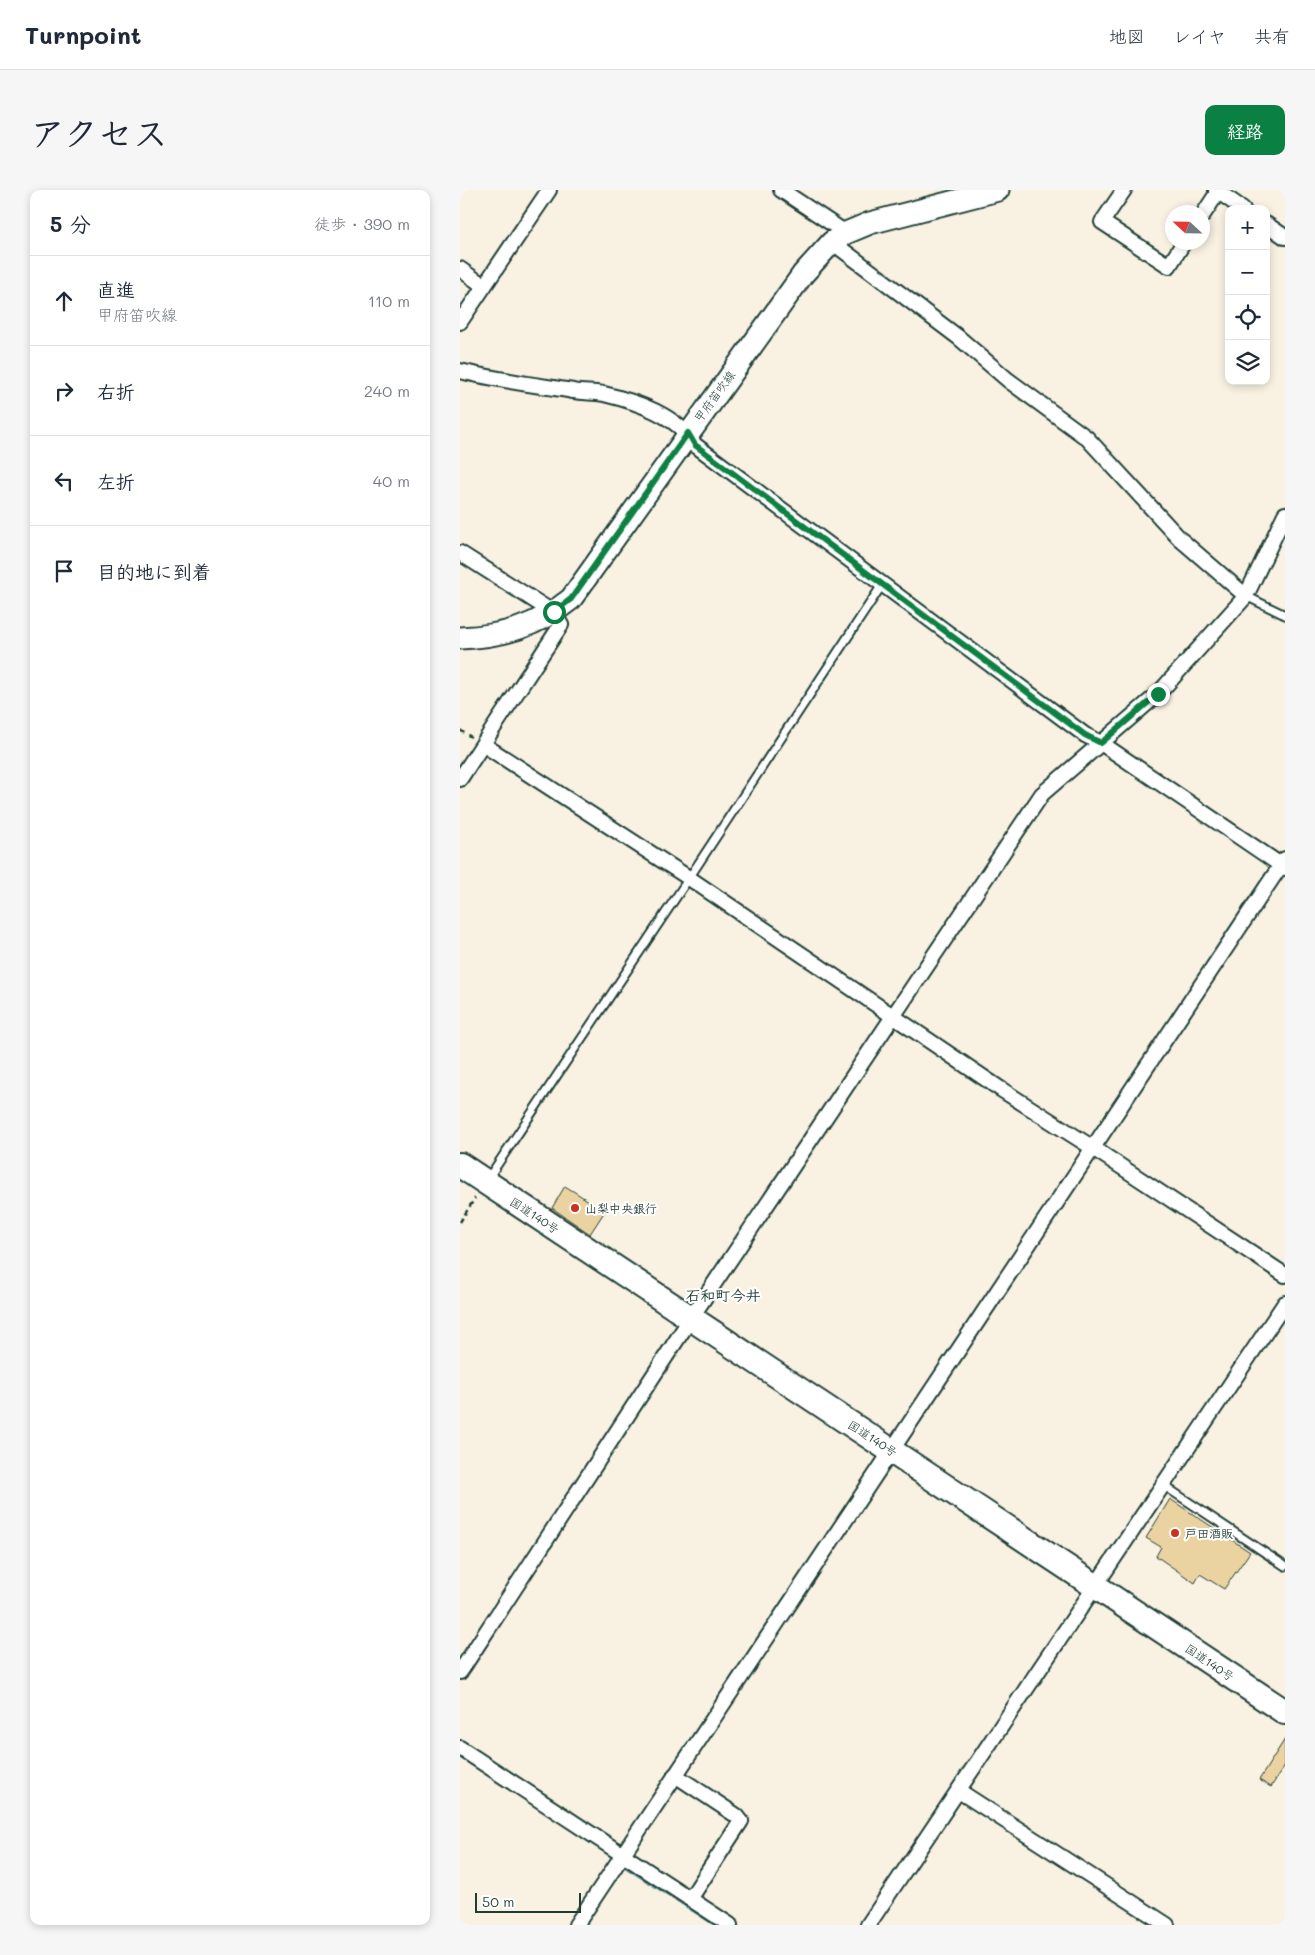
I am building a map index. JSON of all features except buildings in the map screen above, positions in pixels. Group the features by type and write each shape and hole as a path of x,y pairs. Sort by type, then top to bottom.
{"highway":[{"name":"国道140号","path":"460,1165 1285,1712"}],"main road":[{"name":"甲府笛吹線","path":"460,638 514,631 535,623 571,599 803,274 839,238 870,222 998,190"}],"street":[{"path":"460,322 549,190"},
{"path":"781,190 1008,380 1087,438 1180,539 1246,596"},
{"path":"1124,190 1102,222 1169,266 1179,250"},
{"path":"1209,205 1217,191 1237,205"},
{"path":"1270,227 1285,237"},
{"path":"460,269 484,286"},
{"path":"460,371 578,392 602,394 634,403 672,420 688,433 695,445 1085,735 1101,743 1284,864 576,1925"},
{"path":"460,1672 691,1318 1042,794 1158,694 1246,596 1285,514"},
{"path":"460,553 554,612 561,625 460,779"},
{"path":"484,745 690,878 1002,1090 1094,1148 1285,1275"},
{"path":"868,1925 960,1791 1285,1303"},
{"path":"460,1748 730,1925"},
{"path":"675,1775 737,1816 741,1821 690,1899"},
{"path":"960,1791 1168,1925"}],"lane":[{"path":"485,1182 690,878 882,585"},
{"path":"1246,596 1285,615"},
{"path":"1163,1485 1285,1566"}],"path":[{"path":"460,1222 485,1182"}],"waterway":[{"path":"627,1867 717,1925"}],"place":[{"name":"山梨中央銀行","path":"575,1208"},
{"name":"戸田酒販","path":"1175,1533"}],"district":[{"name":"石和町今井","path":"723,1295"}],"route":[{"path":"554,612 571,599 688,433 695,445 1085,735 1101,743 1158,694"}]}
